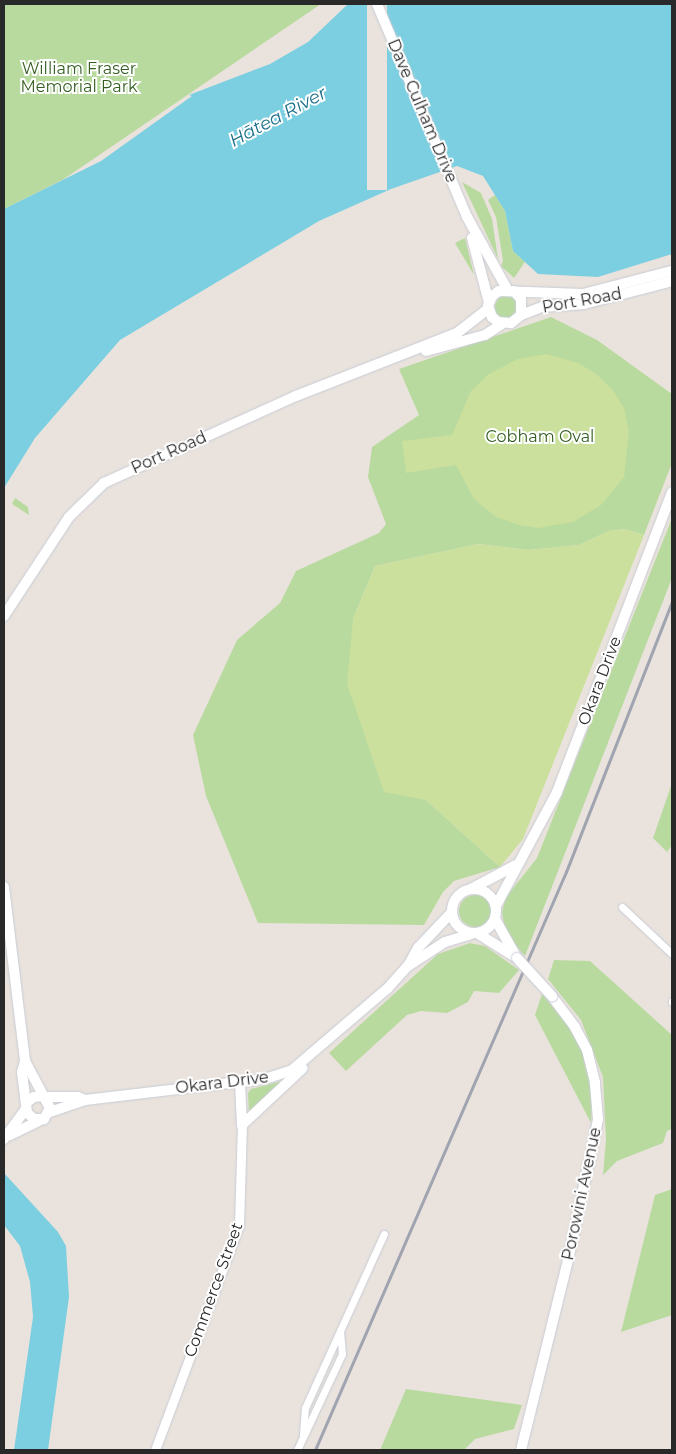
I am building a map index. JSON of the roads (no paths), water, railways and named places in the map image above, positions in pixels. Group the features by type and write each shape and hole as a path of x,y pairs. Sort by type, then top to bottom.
{"main road":[{"name":"Dave Culham Drive","path":"377,4 467,217 510,290"},
{"name":"Dave Culham Drive","path":"467,217 488,306"},
{"name":"Port Road","path":"510,290 583,294 672,271"},
{"name":"Port Road","path":"521,315 542,307 584,304 672,281"},
{"path":"510,290 521,299 521,315 515,321 502,324 494,320 488,306 495,293 510,290"},
{"name":"Port Road","path":"4,616 69,517 104,483 296,396 456,333 488,306"},
{"name":"Port Road","path":"389,360 485,335 502,324"},
{"name":"Okara Drive","path":"496,906 516,865 557,792 672,492"},
{"path":"470,889 488,894 496,906 495,919 487,929 474,933 457,925 452,912 459,895 470,889 516,865"},
{"path":"4,886 25,1062 50,1112 39,1121 7,1137"},
{"name":"Okara Drive","path":"408,966 418,948 452,912"},
{"name":"Porowini Avenue","path":"495,919 517,958 552,996 575,1027 587,1050 594,1073 598,1119 569,1256 520,1450"},
{"name":"Okara Drive","path":"50,1112 85,1100 240,1082 284,1074 309,1058 408,966 445,942 474,933"},
{"name":"Porowini Avenue","path":"474,933 517,958"},
{"path":"242,1125 310,1062 309,1058"},
{"path":"25,1062 22,1072 26,1106 30,1116 39,1121"},
{"name":"Commerce Street","path":"240,1082 242,1125"},
{"name":"Okara Drive","path":"43,1097 78,1096 85,1100"},
{"path":"7,1137 26,1106 34,1097 43,1097"}],"street":[{"path":"622,907 672,954"},
{"name":"Commerce Street","path":"155,1450 238,1231 242,1202 242,1125"},
{"path":"303,1435 304,1409 384,1234"},
{"path":"297,1450 303,1435 315,1417 342,1354 340,1330"}],"water":[{"name":"Hātea River","path":"348,4 672,4 672,254 598,277 538,274 513,251 505,211 483,176 457,166 391,189 319,221 120,340 35,438 4,488 4,209 101,161 192,96 189,95 270,64 308,42"},
{"path":"4,1173 58,1232 66,1246 69,1297 48,1450 14,1450 33,1317 30,1282 20,1246 4,1225"}],"railway":[{"path":"315,1450 566,872 672,602"}],"park label":[{"name":"William Fraser Memorial Park","path":"79,78"},
{"name":"Cobham Oval","path":"540,437"}]}
